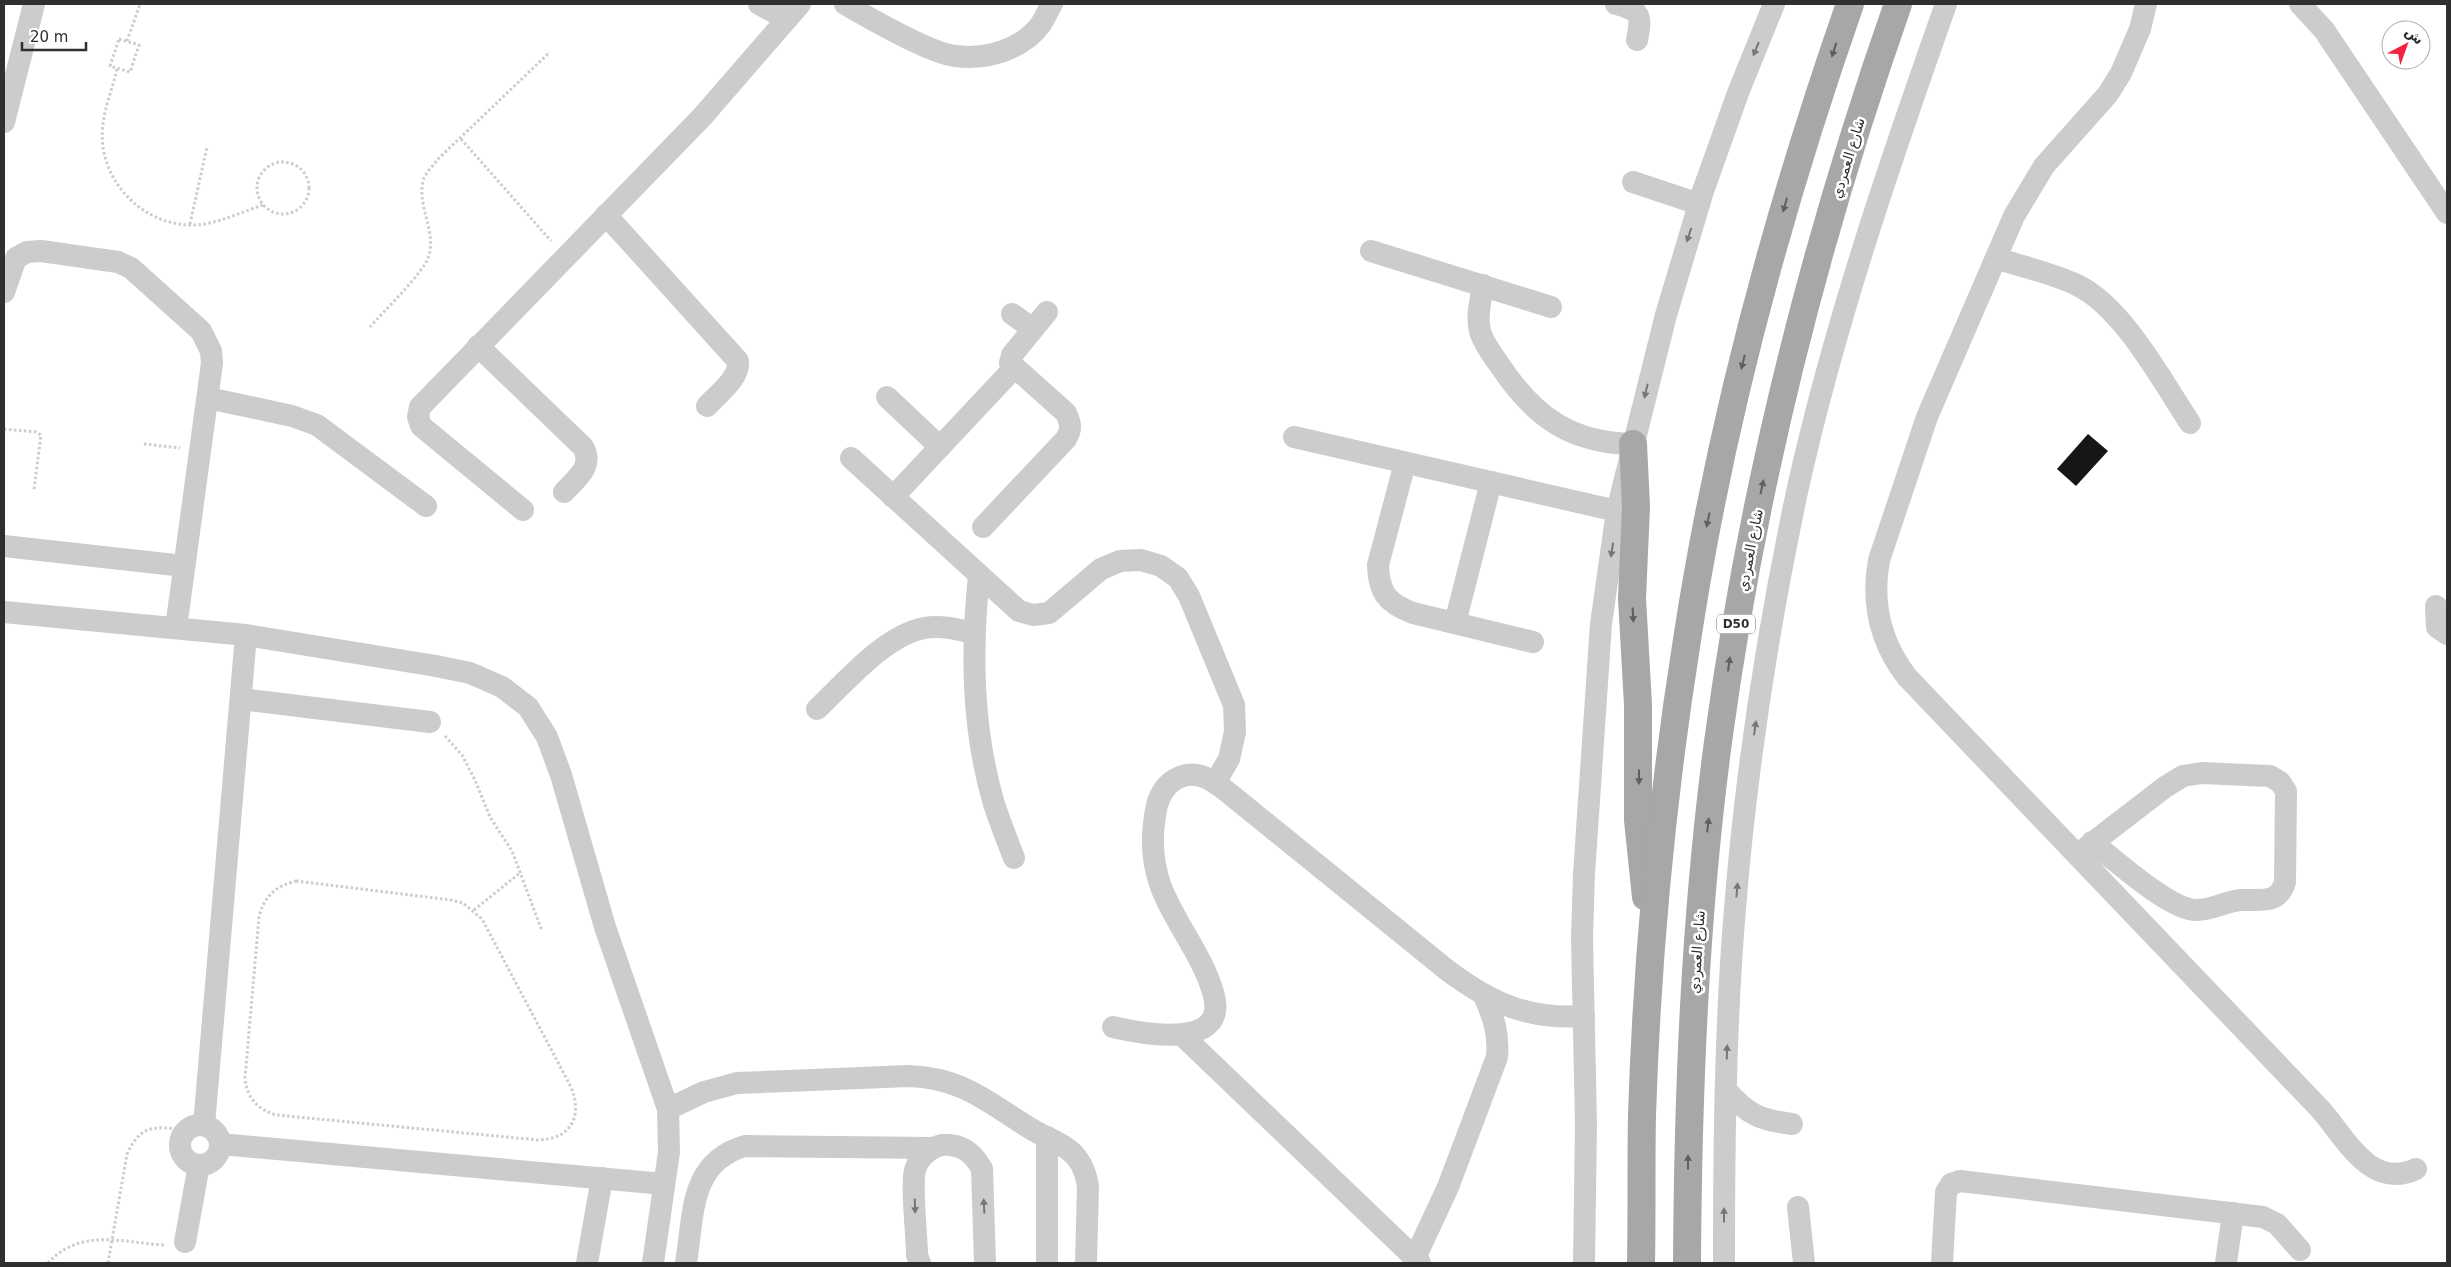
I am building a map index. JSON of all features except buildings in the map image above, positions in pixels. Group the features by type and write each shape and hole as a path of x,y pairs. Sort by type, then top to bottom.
{"main road":[{"path":"1641,1263 1642,1115 1653,931 1672,739 1687,639 1719,467 1772,250 1815,107 1850,4"},
{"name":"شارع العمردي","path":"1687,1263 1688,1112 1699,928 1718,743 1733,641 1753,530 1795,343 1848,154 1898,4"},
{"path":"1633,444 1636,507 1632,598 1638,705 1639,829 1643,876 1653,931"}],"street":[{"path":"4,122 34,4"},
{"path":"523,510 421,426 418,417 420,407 426,398 708,109 794,11 759,4"},
{"path":"845,4 924,45 954,56 986,57 1016,46 1040,25 1052,4"},
{"path":"1616,4 1642,10 1637,40"},
{"path":"1584,1263 1586,1125 1584,874 1600,624 1618,511 1666,314 1699,204 1738,93 1774,4"},
{"path":"1724,1263 1724,1143 1734,921 1742,834 1765,662 1782,567 1815,416 1840,322 1892,156 1946,4"},
{"path":"2146,4 2140,28 2121,73 2108,94 2033,182 2014,216 1927,417 1879,560 1876,579 1878,618 1888,649 1907,677 2085,848 2321,1110 2366,1163 2385,1174 2404,1174 2416,1169"},
{"path":"2300,4 2324,30 2447,213"},
{"path":"1633,182 1699,204"},
{"path":"606,215 738,361 739,368 735,375 707,406"},
{"path":"4,292 16,258 27,252 41,251 111,261 131,268 192,322 207,340 212,363 176,628"},
{"path":"1371,251 1551,307"},
{"path":"1996,258 2065,280 2099,299 2141,348 2190,423"},
{"path":"1483,286 1480,307 1480,331 1505,373 1532,404 1550,420 1579,436 1611,444 1633,444"},
{"path":"983,527 1066,439 1071,431 1071,423 1066,413 1010,363 1012,355 1047,312"},
{"path":"1012,314 1033,329"},
{"path":"478,346 583,447 587,455 587,464 564,492"},
{"path":"893,497 1014,368"},
{"path":"887,396 940,447"},
{"path":"208,398 292,416 317,425 426,506"},
{"path":"1294,437 1618,511"},
{"path":"851,458 1019,611 1033,616 1049,613 1101,569 1120,561 1141,560 1161,566 1178,578 1189,596 1234,705 1235,732 1229,759 1216,783"},
{"path":"1405,463 1378,565 1378,581 1385,597 1398,607 1533,642"},
{"path":"1455,623 1491,482"},
{"path":"4,546 184,566"},
{"path":"979,575 973,633 974,690 981,748 994,804 1014,858"},
{"path":"2436,606 2437,627 2447,634"},
{"path":"4,611 246,635 470,673 502,687 528,707 547,736 561,775 605,927 668,1109 668,1152 653,1263"},
{"path":"817,709 880,650 900,636 924,628 949,627 973,633"},
{"path":"195,1128 241,699 246,635"},
{"path":"241,699 430,722"},
{"path":"2202,773 2270,776 2280,782 2286,791 2285,882 2278,896 2271,900 2234,900 2206,910 2186,909 2169,901 2085,848 2165,786 2182,776 2202,773"},
{"path":"1113,1026 1135,1032 1182,1035 1197,1032 1210,1022 1215,1007 1214,994 1171,910 1160,885 1154,858 1153,830 1156,803 1165,787 1180,776 1199,774 1216,783 1447,970 1484,996 1505,1006 1531,1014 1584,1016"},
{"path":"1182,1035 1417,1261 1448,1187 1497,1057 1498,1039 1495,1020 1484,996"},
{"path":"668,1109 704,1092 737,1083 924,1077 955,1083 970,1090 1070,1150 1077,1158 1086,1176 1088,1197 1086,1263"},
{"path":"1726,1090 1740,1104 1765,1120 1792,1124"},
{"path":"1724,1143 1748,1127 1765,1120"},
{"path":"195,1128 215,1132 220,1144 216,1157 205,1164 199,1165 186,1160 180,1149 182,1136 195,1128"},
{"path":"1046,1263 1047,1137"},
{"path":"220,1144 664,1184"},
{"path":"686,1263 699,1182 712,1164 730,1150 745,1146 932,1148 947,1144 962,1147 974,1156 982,1169 985,1263"},
{"path":"920,1263 917,1255 914,1171 921,1157 932,1148"},
{"path":"185,1242 199,1165"},
{"path":"587,1263 602,1178"},
{"path":"1942,1263 1946,1192 1955,1182 2263,1217 2273,1221 2300,1250"},
{"path":"1798,1208 1807,1263"},
{"path":"2226,1263 2233,1213"}],"path":[{"path":"127,41 140,4"},
{"path":"118,39 139,45 130,72 117,68 110,66 118,39"},
{"path":"370,327 428,259 429,232 421,191 425,176 550,52"},
{"path":"117,68 103,124 104,152 112,178 129,200 151,215 177,224 204,224 263,205 279,214 297,211 304,204 310,187 303,170 287,161 269,164 258,179 256,188 263,205"},
{"path":"461,139 564,257"},
{"path":"190,224 207,147"},
{"path":"4,429 36,432 42,435 34,490"},
{"path":"144,444 201,450"},
{"path":"430,722 462,755 475,780 490,817 512,851 522,872 542,931"},
{"path":"474,910 522,872"},
{"path":"302,882 439,898 463,903 474,910 482,919 572,1087 576,1099 576,1112 572,1125 563,1134 551,1140 538,1140 276,1115 257,1106 246,1088 245,1078 259,917 262,906 272,892 286,884 302,882"},
{"path":"108,1263 127,1154 133,1141 144,1131 158,1126 195,1128"},
{"path":"48,1263 66,1249 83,1242 102,1238 150,1244 185,1242"}]}
